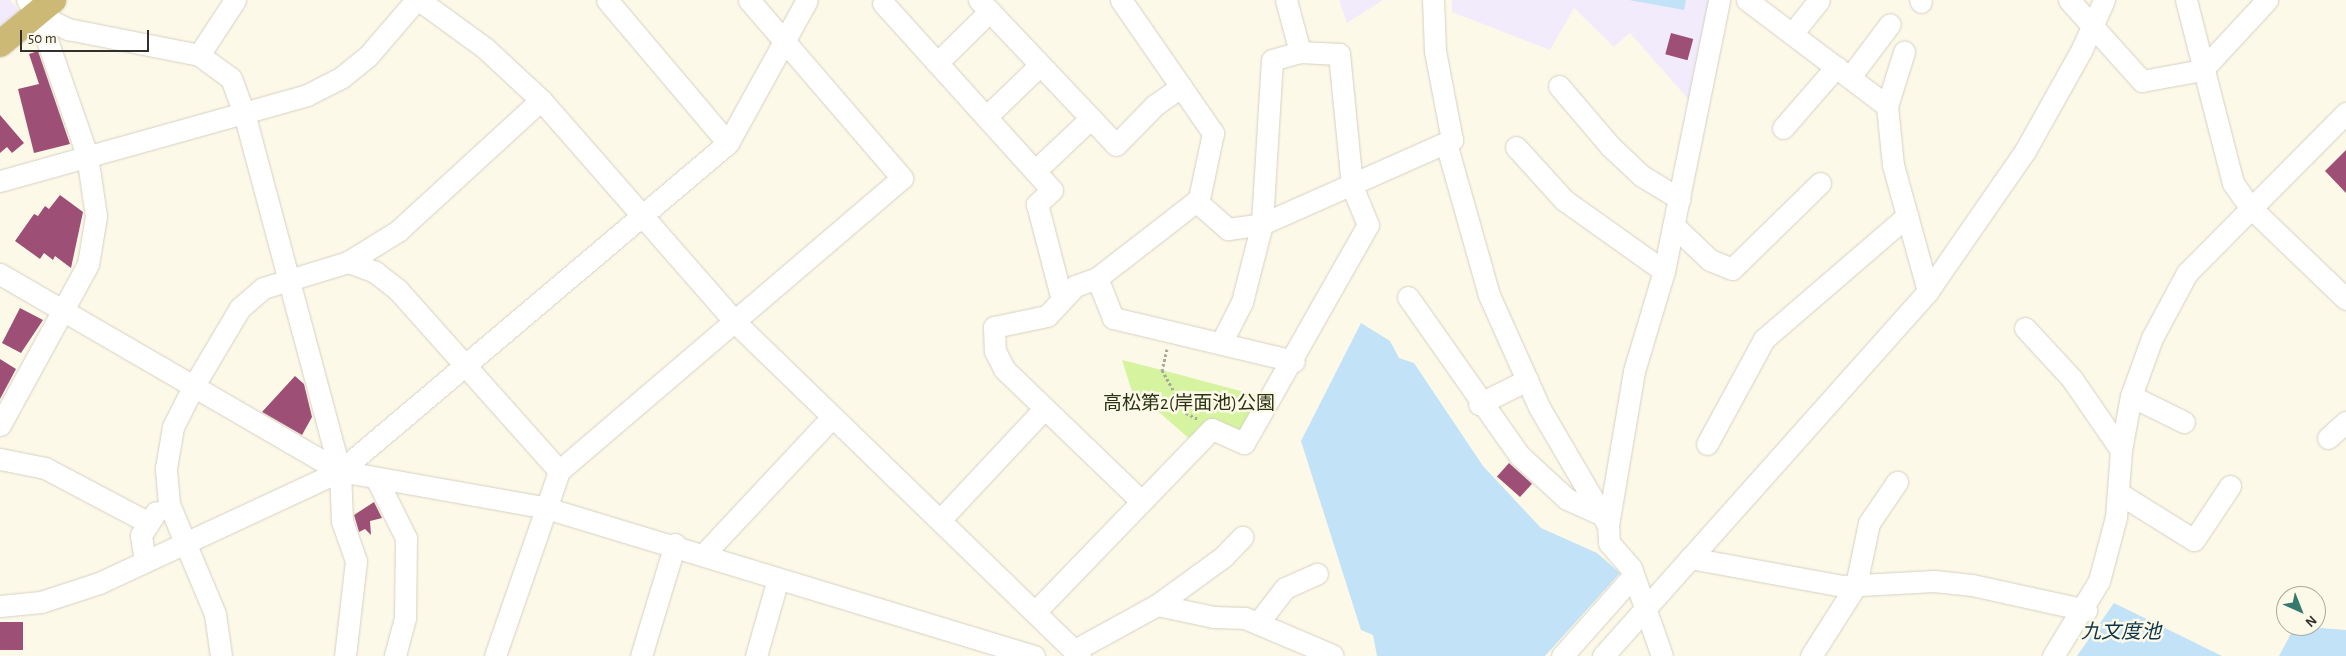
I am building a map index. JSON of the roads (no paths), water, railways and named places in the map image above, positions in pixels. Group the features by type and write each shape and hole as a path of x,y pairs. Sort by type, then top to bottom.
{"main road":[{"path":"0,44 39,5"}],"street":[{"path":"199,56 236,0"},
{"path":"0,181 86,155 307,95 342,77 368,56 418,0 485,48 541,100 736,323 832,417 1036,610 1077,653 1157,605 1223,557 1242,537"},
{"path":"607,0 728,143"},
{"path":"495,656 543,508 559,471 736,323 902,178 749,0"},
{"path":"0,606 41,602 145,561 340,471 728,143 807,0"},
{"path":"1121,0 1213,133 1196,200 1097,278 1075,286 1047,316 994,327 995,351 1004,369 1140,501"},
{"path":"1286,0 1300,52"},
{"path":"1196,200 1228,229 1262,224 1352,186 1452,140 1435,51 1433,0"},
{"path":"1604,520 1634,371 1664,271 1680,199 1719,0"},
{"path":"1747,0 1887,106"},
{"path":"1792,34 1819,0"},
{"path":"2069,0 2142,81 2202,70 2267,0"},
{"path":"1603,656 1928,291 2025,151 2104,0"},
{"path":"2186,0 2202,70 2233,183 2250,207 2346,299"},
{"path":"883,3 1052,190 1037,204 1062,300"},
{"path":"39,5 90,35 199,56 231,78 244,113 340,471 342,521 356,562 344,656"},
{"path":"0,425 88,264 96,216 86,155 39,5"},
{"path":"937,63 984,6 1116,145 1155,105 1181,87"},
{"path":"1783,128 1843,72 1890,24"},
{"path":"1036,610 1212,429 1244,443 1294,361 1368,225 1352,186 1339,54 1300,52 1272,60 1262,224 1242,302 1221,343"},
{"path":"1904,52 1887,106 1893,165 1928,291"},
{"path":"986,117 1040,65"},
{"path":"1560,86 1610,146 1642,176 1680,199"},
{"path":"221,656 215,614 169,504 166,468 173,427 193,387 240,308 263,288 287,278 348,262 398,231 541,100"},
{"path":"2053,656 2086,610 2099,581 2120,494 2121,450 2131,396 2152,338 2187,273 2250,207 2346,113"},
{"path":"1035,171 1091,118"},
{"path":"1446,143 1489,295 1527,380 1574,473 1604,520 1610,543 1633,576 1662,656"},
{"path":"1516,147 1564,200 1664,271"},
{"path":"1674,226 1710,260 1732,269 1820,183"},
{"path":"1707,444 1764,339 1907,216"},
{"path":"348,262 398,290 559,471"},
{"path":"0,274 340,471 377,480 543,508 674,544 778,579 1034,656"},
{"path":"1097,278 1113,318 1294,361"},
{"path":"1408,297 1479,404 1544,482 1567,499 1604,520"},
{"path":"2025,328 2072,379 2121,450"},
{"path":"1479,404 1527,380"},
{"path":"2131,396 2184,422"},
{"path":"941,519 1044,409"},
{"path":"704,554 832,417"},
{"path":"2328,438 2346,422"},
{"path":"0,459 45,468 146,522"},
{"path":"377,480 406,538 405,618 395,656"},
{"path":"1821,651 1856,585 1869,523 1897,482"},
{"path":"2120,494 2194,540 2230,486"},
{"path":"145,561 141,535 146,522 169,504"},
{"path":"641,656 674,544"},
{"path":"1690,558 1856,585 1934,580 2086,610"},
{"path":"1258,623 1286,588 1317,574"},
{"path":"1562,656 1633,576"},
{"path":"756,656 778,579"},
{"path":"1157,605 1258,623 1332,655"}],"water":[{"path":"1629,0 1686,0 1684,10"},
{"path":"1361,323 1390,341 1399,358 1414,363 1483,466 1541,528 1597,553 1620,573 1545,656 1377,656 1373,635 1361,630 1301,441"},
{"name":"九文度池","path":"2114,603 2222,656 2077,656"},
{"path":"2326,628 2346,630 2346,656 2279,656 2290,636 2326,636"}],"park label":[{"name":"高松第2(岸面池)公園","path":"1189,404"}]}
